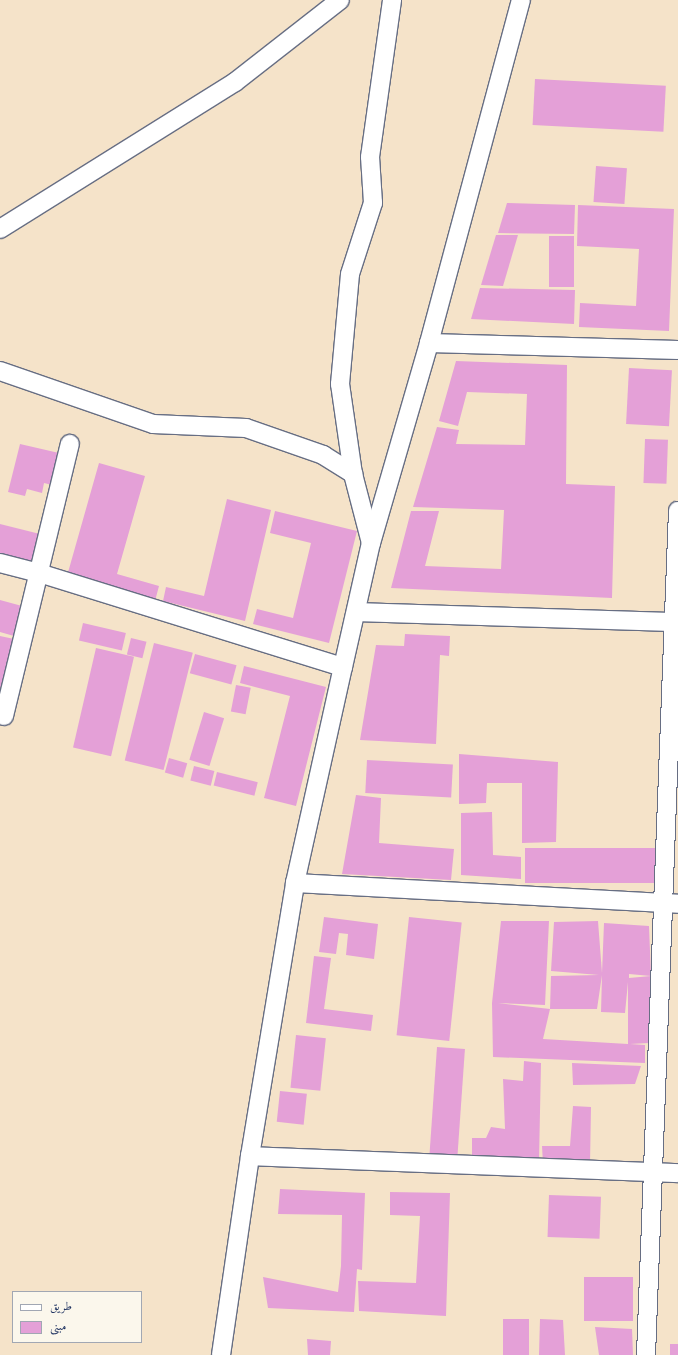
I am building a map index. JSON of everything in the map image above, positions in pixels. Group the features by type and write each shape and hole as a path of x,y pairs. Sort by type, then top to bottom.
{"street":[{"path":"0,229 235,82 340,0"},
{"path":"371,543 353,474 340,384 350,274 373,203 370,157 392,0"},
{"path":"221,1355 250,1156 295,883 371,543 429,343 521,0"},
{"path":"429,343 678,350"},
{"path":"0,371 153,424 246,428 323,455 353,474"},
{"path":"4,716 70,444"},
{"path":"646,1355 653,1172 671,904 678,511"},
{"path":"0,563 39,573 343,667"},
{"path":"356,612 676,622"},
{"path":"295,883 671,904"},
{"path":"250,1156 678,1173"}],"building":[{"path":"535,79 666,86 663,132 533,125"},
{"path":"596,166 627,168 624,204 593,202"},
{"path":"507,203 575,205 574,234 498,233"},
{"path":"578,205 674,209 669,331 579,327 580,303 636,306 639,249 577,246"},
{"path":"496,235 518,235 503,286 481,285"},
{"path":"549,236 574,236 574,287 549,287"},
{"path":"480,288 575,290 574,324 471,319"},
{"path":"456,361 567,365 566,484 615,486 612,598 391,588 411,511 439,511 425,566 501,569 504,510 413,507 437,427 459,430 456,444 525,445 527,394 467,392 458,426 439,421"},
{"path":"629,368 672,370 669,426 626,424"},
{"path":"645,439 668,440 666,484 643,483"},
{"path":"20,444 59,453 52,485 44,483 42,493 27,489 25,496 8,492"},
{"path":"99,463 145,476 117,574 159,586 155,601 67,576"},
{"path":"227,499 271,510 245,621 163,601 166,587 204,596"},
{"path":"275,511 357,531 329,643 253,624 257,609 293,618 311,543 270,533"},
{"path":"0,524 44,535 35,566 0,557"},
{"path":"0,600 22,606 14,636 0,632"},
{"path":"83,623 126,633 122,650 79,641"},
{"path":"405,634 450,636 449,656 440,655 436,744 360,740 376,645 404,646"},
{"path":"0,636 14,639 0,689"},
{"path":"131,638 147,642 142,658 127,654"},
{"path":"154,643 193,653 164,770 125,760"},
{"path":"96,648 134,657 111,756 73,747"},
{"path":"195,654 237,665 231,684 190,673"},
{"path":"244,666 326,687 296,806 264,798 290,696 240,683"},
{"path":"236,685 251,688 246,714 231,712"},
{"path":"204,712 224,718 209,766 189,760"},
{"path":"459,754 558,762 556,842 522,843 522,783 487,783 486,803 459,804"},
{"path":"169,758 187,763 183,778 165,772"},
{"path":"367,760 453,765 451,797 365,793"},
{"path":"194,766 214,771 211,786 190,781"},
{"path":"217,772 258,782 254,796 214,786"},
{"path":"356,795 381,798 379,843 454,849 451,880 342,874"},
{"path":"492,812 493,855 521,857 521,879 461,875 461,813"},
{"path":"525,848 655,848 655,883 525,883"},
{"path":"324,917 378,924 374,959 346,955 348,934 339,933 336,954 319,952"},
{"path":"409,917 462,923 449,1041 397,1035"},
{"path":"501,921 549,921 545,1005 498,1003 550,1009 551,976 599,975 551,971 554,922 598,921 602,973 604,923 649,926 651,976 649,1043 630,1044 645,1045 645,1063 493,1057 492,1003","holes":["629,974 651,976 629,978","602,975 601,1012 625,1013 628,982 628,1044 543,1039 550,1009 597,1009"]},
{"path":"314,956 331,958 324,1009 373,1015 371,1031 306,1023"},
{"path":"296,1035 326,1038 320,1091 290,1088"},
{"path":"437,1047 465,1049 457,1158 429,1156"},
{"path":"524,1061 541,1063 539,1161 472,1159 472,1138 486,1138 491,1127 505,1129 503,1079 523,1081"},
{"path":"572,1063 641,1066 635,1084 573,1085"},
{"path":"280,1091 307,1094 304,1125 277,1122"},
{"path":"573,1106 591,1107 590,1164 543,1164 542,1146 570,1146"},
{"path":"280,1189 365,1193 362,1270 357,1269 354,1312 268,1308 263,1277 338,1292 341,1266 342,1215 278,1214"},
{"path":"390,1192 450,1193 446,1316 359,1311 358,1281 416,1283 420,1216 390,1215"},
{"path":"549,1195 601,1197 600,1239 548,1237"},
{"path":"584,1277 633,1277 633,1321 584,1321"},
{"path":"503,1319 529,1319 529,1355 503,1355"},
{"path":"540,1319 563,1320 565,1355 539,1355"},
{"path":"595,1327 632,1329 633,1355 599,1355"},
{"path":"307,1339 331,1341 330,1355 308,1355"},
{"path":"670,1344 678,1344 678,1355 670,1355"}]}
